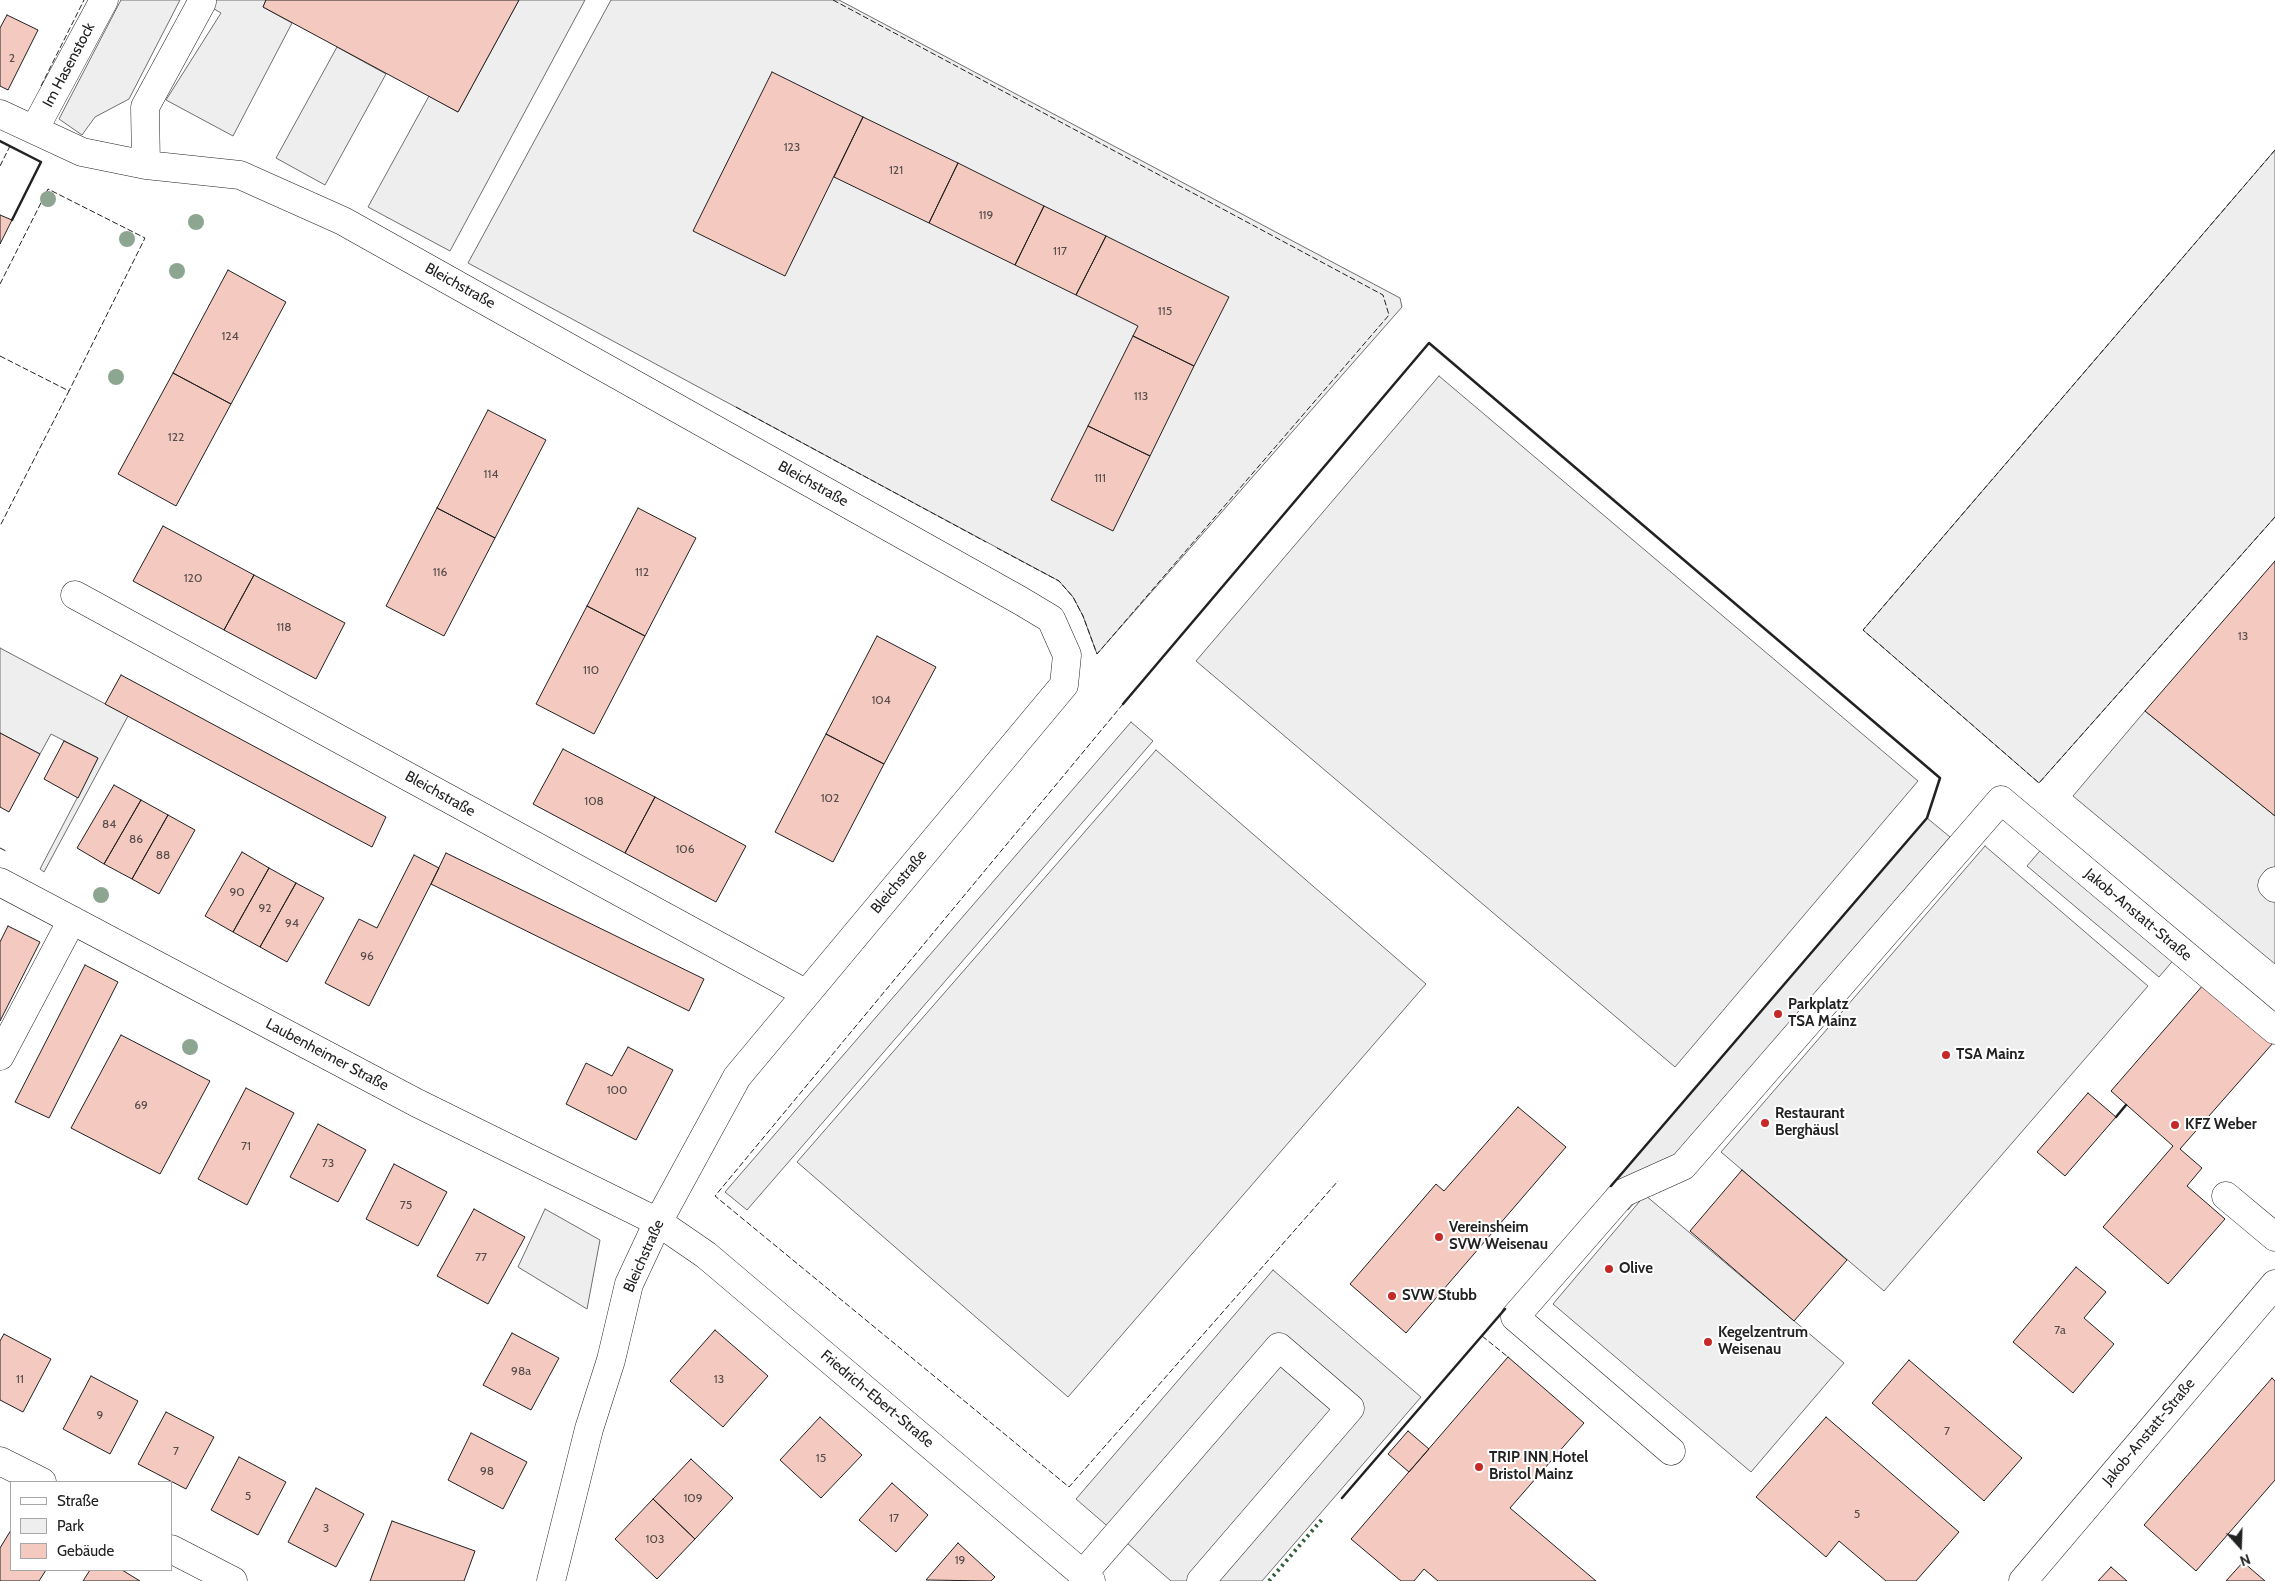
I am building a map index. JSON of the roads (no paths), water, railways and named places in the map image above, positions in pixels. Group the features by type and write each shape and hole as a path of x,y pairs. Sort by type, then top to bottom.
{"street":[{"name":"Im Hasenstock","path":"34,130 104,0"},
{"path":"0,114 82,152 146,164 145,106 202,2"},
{"name":"Bleichstraße","path":"146,164 240,176 343,221 992,584 1051,619 1067,655 1064,685 805,993 737,1077 658,1222 629,1284 610,1360 589,1430 551,1581"},
{"name":"Bleichstraße","path":"75,595 805,993"},
{"name":"Jakob-Anstatt-Straße","path":"1671,1452 1515,1317 1623,1193 1683,1166 2001,800 2275,1030"},
{"path":"2275,881 2272,885 2275,888"},
{"name":"Laubenheimer Straße","path":"0,882 417,1103 658,1222"},
{"path":"0,1056 72,920"},
{"path":"2226,1196 2275,1237"},
{"name":"Friedrich-Ebert-Straße","path":"658,1222 706,1255 1087,1578"},
{"name":"Jakob-Anstatt-Straße","path":"2023,1581 2275,1284"},
{"path":"1087,1578 1279,1347 1350,1408 1201,1581"},
{"path":"0,1461 40,1481"},
{"path":"172,1550 233,1581"}],"place":[{"name":"Parkplatz TSA Mainz","path":"1778,1014"},
{"name":"TSA Mainz","path":"1946,1055"},
{"name":"Restaurant Berghäusl","path":"1765,1123"},
{"name":"KFZ Weber","path":"2175,1125"},
{"name":"Vereinsheim SVW Weisenau","path":"1439,1237"},
{"name":"Olive","path":"1609,1269"},
{"name":"SVW Stubb","path":"1392,1296"},
{"name":"Kegelzentrum Weisenau","path":"1708,1342"},
{"name":"TRIP INN Hotel Bristol Mainz","path":"1479,1467"}]}
